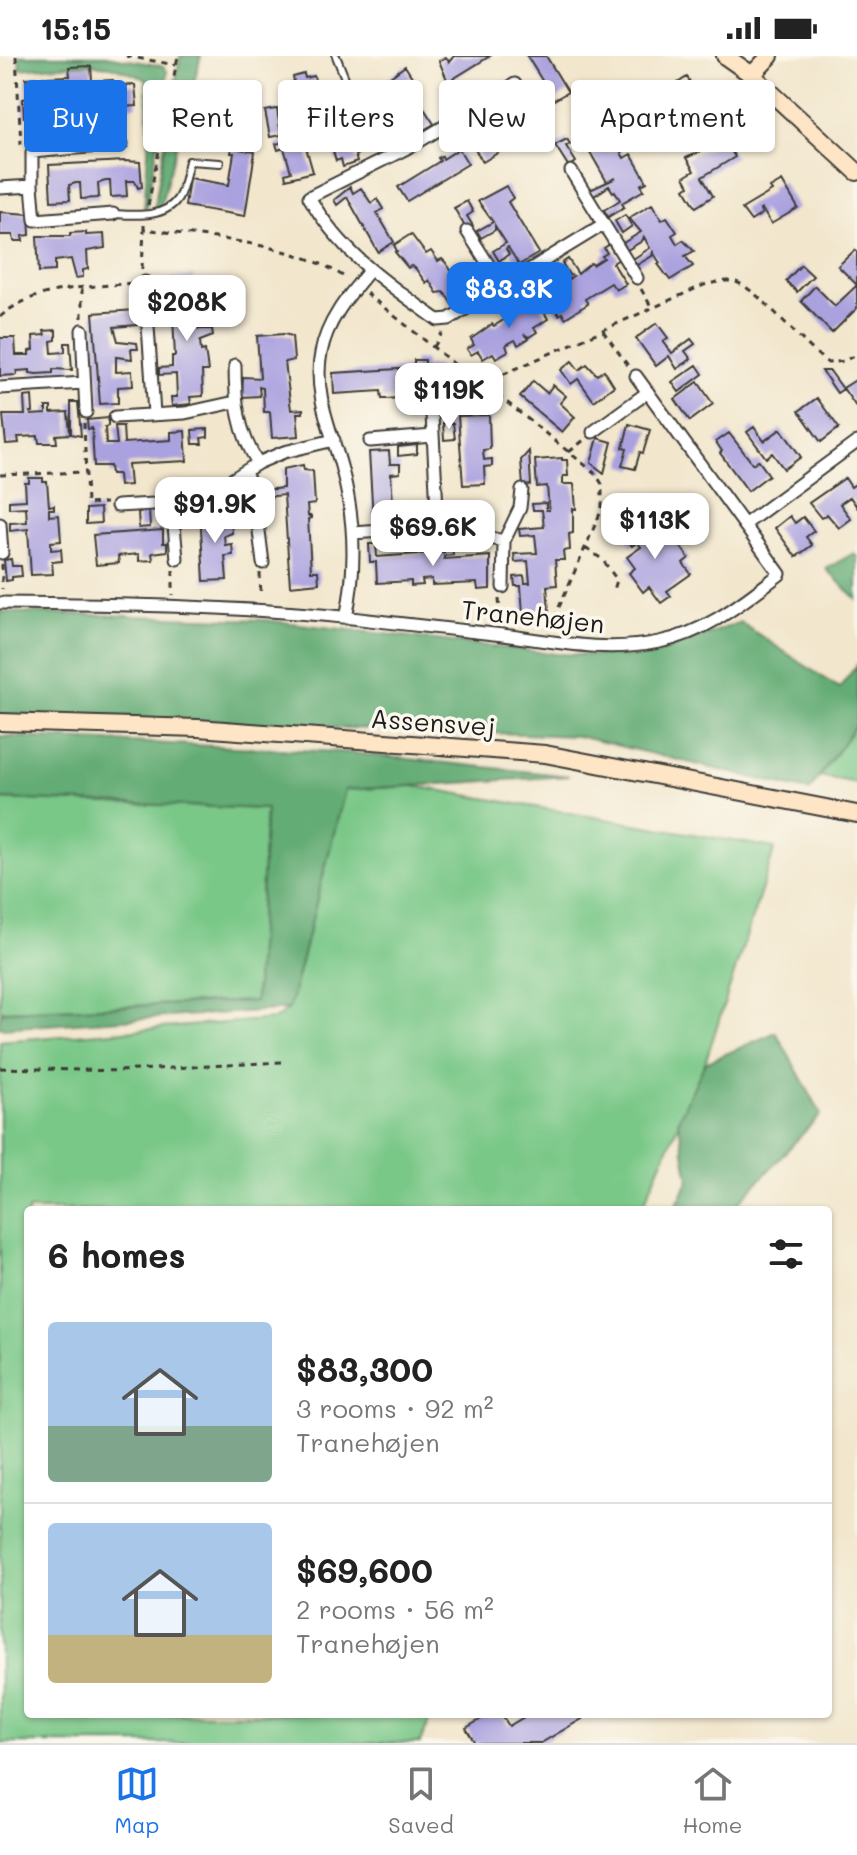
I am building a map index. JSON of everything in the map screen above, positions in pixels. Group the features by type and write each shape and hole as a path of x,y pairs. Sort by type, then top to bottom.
{"main road":[{"path":"725,56 752,75 857,172"},
{"path":"752,75 770,56"},
{"name":"Assensvej","path":"0,722 198,728 545,754 857,814"}],"street":[{"path":"439,129 309,197 324,224 346,249 438,320 449,319 604,224"},
{"path":"32,152 35,220 113,214"},
{"path":"571,171 637,278"},
{"path":"0,188 32,186"},
{"path":"467,231 502,286"},
{"path":"346,618 352,589 353,533 342,469 322,404 320,355 337,312 370,270"},
{"path":"143,282 154,414"},
{"path":"82,330 86,412"},
{"path":"235,365 235,402 246,445 258,463"},
{"name":"Tranehøjen","path":"1,603 261,609 572,645 623,647 663,642 710,623 780,574 636,376"},
{"path":"0,388 84,383"},
{"path":"593,432 648,392"},
{"path":"115,417 185,413 235,402"},
{"path":"432,415 438,527"},
{"path":"370,441 433,436"},
{"path":"117,506 172,503 207,491 284,452 334,440"},
{"path":"744,525 857,442"},
{"path":"245,473 254,491 263,563"},
{"name":"Tranehøjen","path":"503,587 504,541 520,508 522,490"},
{"path":"172,503 177,559"},
{"path":"0,524 2,553"},
{"path":"353,533 438,527 504,541"}],"lane":[{"path":"336,56 346,80"},
{"path":"113,214 146,215 167,208 178,198 189,161 220,163"}],"path":[{"path":"16,56 21,148 24,149"},
{"path":"126,56 176,65"},
{"path":"0,317 17,302 38,295 143,282 146,215 178,56"},
{"path":"144,229 306,256 332,267 595,473 604,494 602,509 544,640"},
{"path":"637,278 652,308"},
{"path":"479,380 495,378 704,285 720,281 736,282 750,290 828,363 844,361 857,354"},
{"path":"82,288 82,330"},
{"path":"602,330 636,376"},
{"path":"432,415 468,374"},
{"path":"86,412 83,416 87,504 116,503 117,506"},
{"path":"569,452 593,432"},
{"path":"0,475 86,472"},
{"path":"585,548 602,559 617,580 614,590"},
{"path":"1,603 2,553"},
{"path":"174,605 172,559 177,559"},
{"path":"261,609 259,567 263,563"},
{"path":"502,635 498,588 503,587"},
{"path":"0,1068 119,1071 281,1062"}],"green space":[{"path":"19,56 105,56 163,66 167,71 166,80 146,80 111,66 89,64 20,69"},
{"path":"180,56 201,56 194,80 176,80"},
{"path":"148,152 156,152 146,209"},
{"path":"164,152 175,152 160,207 154,208"},
{"path":"854,553 857,557 857,600 826,569"},
{"path":"0,612 265,620 556,654 648,657 740,622 839,688 857,665 857,723 809,791 577,736 0,716"},
{"path":"857,723 857,783 820,776"},
{"path":"0,736 341,752 569,776 345,790 289,1009 0,1028 0,1014 7,1011 255,1001 266,809 0,799"},
{"path":"413,786 775,848 705,1063 643,1206 24,1206 24,1718 430,1718 420,1743 0,1743 0,1041 275,1019 289,1009 345,790"},
{"path":"0,799 266,809 255,1001 0,1011"},
{"path":"776,1032 821,1114 736,1206 676,1206 689,1180 678,1120 705,1063"}],"building":[{"path":"454,56 490,56 451,80 447,80 439,61 446,57 449,62"},
{"path":"527,56 546,56 568,92 555,99 555,80 542,80"},
{"path":"91,66 92,80 26,80 70,76 69,67"},
{"path":"405,66 412,77 408,80 386,80"},
{"path":"304,74 305,78 314,76 315,80 294,80 293,77"},
{"path":"127,85 135,85 137,106 127,107"},
{"path":"423,107 434,124 423,130"},
{"path":"277,109 278,136 270,137 265,111"},
{"path":"567,139 570,144 566,146 576,162 569,167 555,145"},
{"path":"255,152 245,216 185,206 189,178 229,185 234,153 231,153"},
{"path":"285,152 307,152 313,172 286,179 285,174 291,172"},
{"path":"333,152 357,152 357,162 343,167 341,159 336,161"},
{"path":"454,152 461,152 468,164 407,201 398,187 440,161 438,158 442,156 443,159"},
{"path":"477,152 499,152 483,162"},
{"path":"590,152 620,152 624,158 631,154 647,182 641,185 644,190 622,203 624,207 608,217 604,210 620,200 615,191 609,186 594,196 590,190 616,178 607,182"},
{"path":"699,152 732,152 735,157 702,177 713,196 696,207 685,189 689,186 684,177 694,171 686,158"},
{"path":"140,162 142,187 138,188 135,181 126,181 127,196 111,197 110,181 106,181 98,183 97,198 81,199 80,183 76,183 69,185 70,200 51,201 49,165"},
{"path":"782,181 798,208 771,224 762,209 762,214 751,221 742,209 772,191 770,188"},
{"path":"506,186 513,198 508,202 539,253 519,265 508,247 509,254 499,261 493,251 506,243 495,226 495,230 481,238 477,231 493,222 478,201"},
{"path":"350,187 353,193 361,188 371,203 377,199 383,209 377,213 394,242 378,252 347,197 337,205 334,200"},
{"path":"467,201 473,212 467,216 473,226 467,230 454,208"},
{"path":"652,204 662,220 667,217 677,232 672,235 677,244 683,240 694,251 685,256 693,266 670,280 653,252 652,256 637,265 633,259 650,248 644,237 627,250 623,243 641,232 629,218"},
{"path":"0,212 29,214 30,235 22,236 23,241 14,241 13,235 0,235"},
{"path":"625,215 632,226 622,233 615,221"},
{"path":"86,232 86,235 104,234 105,248 87,251 88,269 83,270 83,277 76,278 71,259 55,261 55,271 39,272 37,236 70,236 70,233"},
{"path":"411,234 426,254 431,251 438,261 442,259 446,263 454,275 461,275 472,292 452,304 444,292 437,293 429,280 426,283 415,268 408,268 395,252 394,245"},
{"path":"610,244 619,259 613,263 626,284 616,290 611,283 585,299 588,304 565,318 562,313 559,315 546,293 558,286 546,270 552,266 562,283 573,276 569,275 562,263 568,259 578,274 591,263 593,265 604,258 602,256 607,253 604,248"},
{"path":"855,250 857,252 857,285 838,266"},
{"path":"801,265 813,276 797,292 786,281"},
{"path":"194,276 199,329 212,329 213,336 200,341 201,351 205,350 208,371 202,371 203,396 190,397 191,404 172,406 171,397 177,397 176,374 159,375 159,368 172,367 172,356 175,356 171,278"},
{"path":"857,285 857,308 832,333 801,301 815,286 835,306"},
{"path":"504,297 514,313 535,297 548,319 534,328 537,332 529,337 524,334 528,339 518,345 515,340 506,345 508,351 496,358 493,353 483,359 478,351 471,355 467,349 474,345 471,339 510,316 498,301"},
{"path":"136,310 137,325 114,327 118,341 137,343 138,349 131,349 132,359 116,357 116,372 132,371 133,386 118,387 118,403 100,404 93,313"},
{"path":"657,323 668,338 663,341 672,353 691,339 695,344 685,351 691,359 677,369 669,356 656,366 636,338"},
{"path":"56,330 56,340 51,341 52,353 65,352 65,343 70,343 72,370 53,369 53,373 36,374 30,373 30,370 17,371 17,375 0,376 0,338 15,338 16,355 29,355 29,351 34,350 33,336"},
{"path":"257,336 292,336 294,360 285,362 291,410 303,409 303,413 297,413 299,436 272,438 270,412 264,412 263,388 259,387 260,396 242,397 243,377 260,378"},
{"path":"414,360 425,360 425,367 437,366 439,395 429,396 428,388 408,389 408,397 387,399 382,399 381,391 334,394 333,373 414,368"},
{"path":"572,361 579,370 587,364 597,375 604,370 614,386 594,401 578,379 571,384 561,370"},
{"path":"697,365 703,374 679,392 672,382"},
{"path":"822,371 830,371 843,389 837,393"},
{"path":"857,379 857,408 843,388"},
{"path":"533,381 547,393 553,385 566,396 560,403 575,417 562,432 520,397"},
{"path":"698,382 713,404 690,421 675,399"},
{"path":"32,396 31,415 46,414 46,407 51,407 51,413 68,412 70,434 56,435 57,443 39,443 38,436 18,437 19,443 6,444 3,415 25,415 24,397"},
{"path":"817,398 839,428 821,442 799,411"},
{"path":"71,402 78,402 81,436 71,434"},
{"path":"489,415 490,449 483,450 484,460 492,459 492,466 484,467 485,484 463,485 458,416"},
{"path":"108,418 106,444 117,444 115,426 123,426 124,443 171,440 171,432 185,431 187,461 128,464 130,485 119,486 118,474 111,474 110,466 94,466 92,428 88,429 87,420"},
{"path":"443,423 453,423 455,439 444,440"},
{"path":"629,424 650,430 635,469 622,466"},
{"path":"754,427 764,441 781,429 801,457 784,469 772,453 766,458 747,432"},
{"path":"208,429 208,437 201,438 202,444 193,444 192,430"},
{"path":"729,433 753,464 758,460 769,475 748,491 720,453 722,451 716,442"},
{"path":"598,438 612,442 604,473 591,463"},
{"path":"417,445 417,454 398,456 398,447"},
{"path":"389,451 390,464 400,464 400,473 391,474 394,518 373,519 369,452"},
{"path":"529,451 531,485 523,486 521,460"},
{"path":"535,460 567,460 568,476 563,476 563,484 574,484 576,509 573,509 573,533 569,534 570,550 563,551 564,560 555,560 557,585 547,586 549,612 523,614 521,586 515,586 514,577 524,576 525,583 530,583 528,561 515,562 514,554 537,553 535,535 520,536 519,529 544,527 542,510 533,510 532,504 546,503 546,510 549,510 547,486 537,487"},
{"path":"303,465 304,470 313,471 315,504 307,505 308,516 311,516 308,519 311,571 318,571 319,583 290,586 284,495 265,497 265,490 283,488 283,469"},
{"path":"29,478 43,478 43,482 47,482 49,506 54,505 54,509 49,509 49,516 59,515 61,541 51,542 51,550 61,549 62,561 52,562 53,574 31,575 28,529 10,531 10,523 27,522 26,507 9,508 9,501 26,500 25,483 29,483"},
{"path":"845,478 851,487 857,483 857,507 850,497 840,504 851,519 839,528 827,514 821,518 809,503"},
{"path":"100,508 101,523 86,524 86,509"},
{"path":"222,510 223,522 231,522 232,533 224,536 225,545 232,544 233,555 225,556 227,580 204,581 200,511"},
{"path":"149,511 150,527 139,528 138,512"},
{"path":"627,514 644,536 642,538 646,544 661,533 669,544 675,539 689,558 683,563 691,574 667,591 671,596 661,603 649,587 643,592 629,573 635,568 627,557 641,547 637,542 632,546 614,522"},
{"path":"790,516 795,523 803,517 814,531 806,537 812,545 796,557 775,528"},
{"path":"163,530 163,543 167,543 167,551 152,553 153,560 139,561 139,554 118,556 119,563 96,565 93,535"},
{"path":"451,538 453,555 444,556 444,559 490,556 490,589 478,590 477,583 432,585 432,579 422,580 423,585 411,586 411,581 377,583 376,562 370,562 369,544 376,544 377,557 444,552 444,539"},
{"path":"11,559 12,566 21,566 22,576 6,581 4,560"},
{"path":"483,1718 504,1718 509,1726 522,1718 582,1719 541,1743 475,1743 466,1728"}]}
